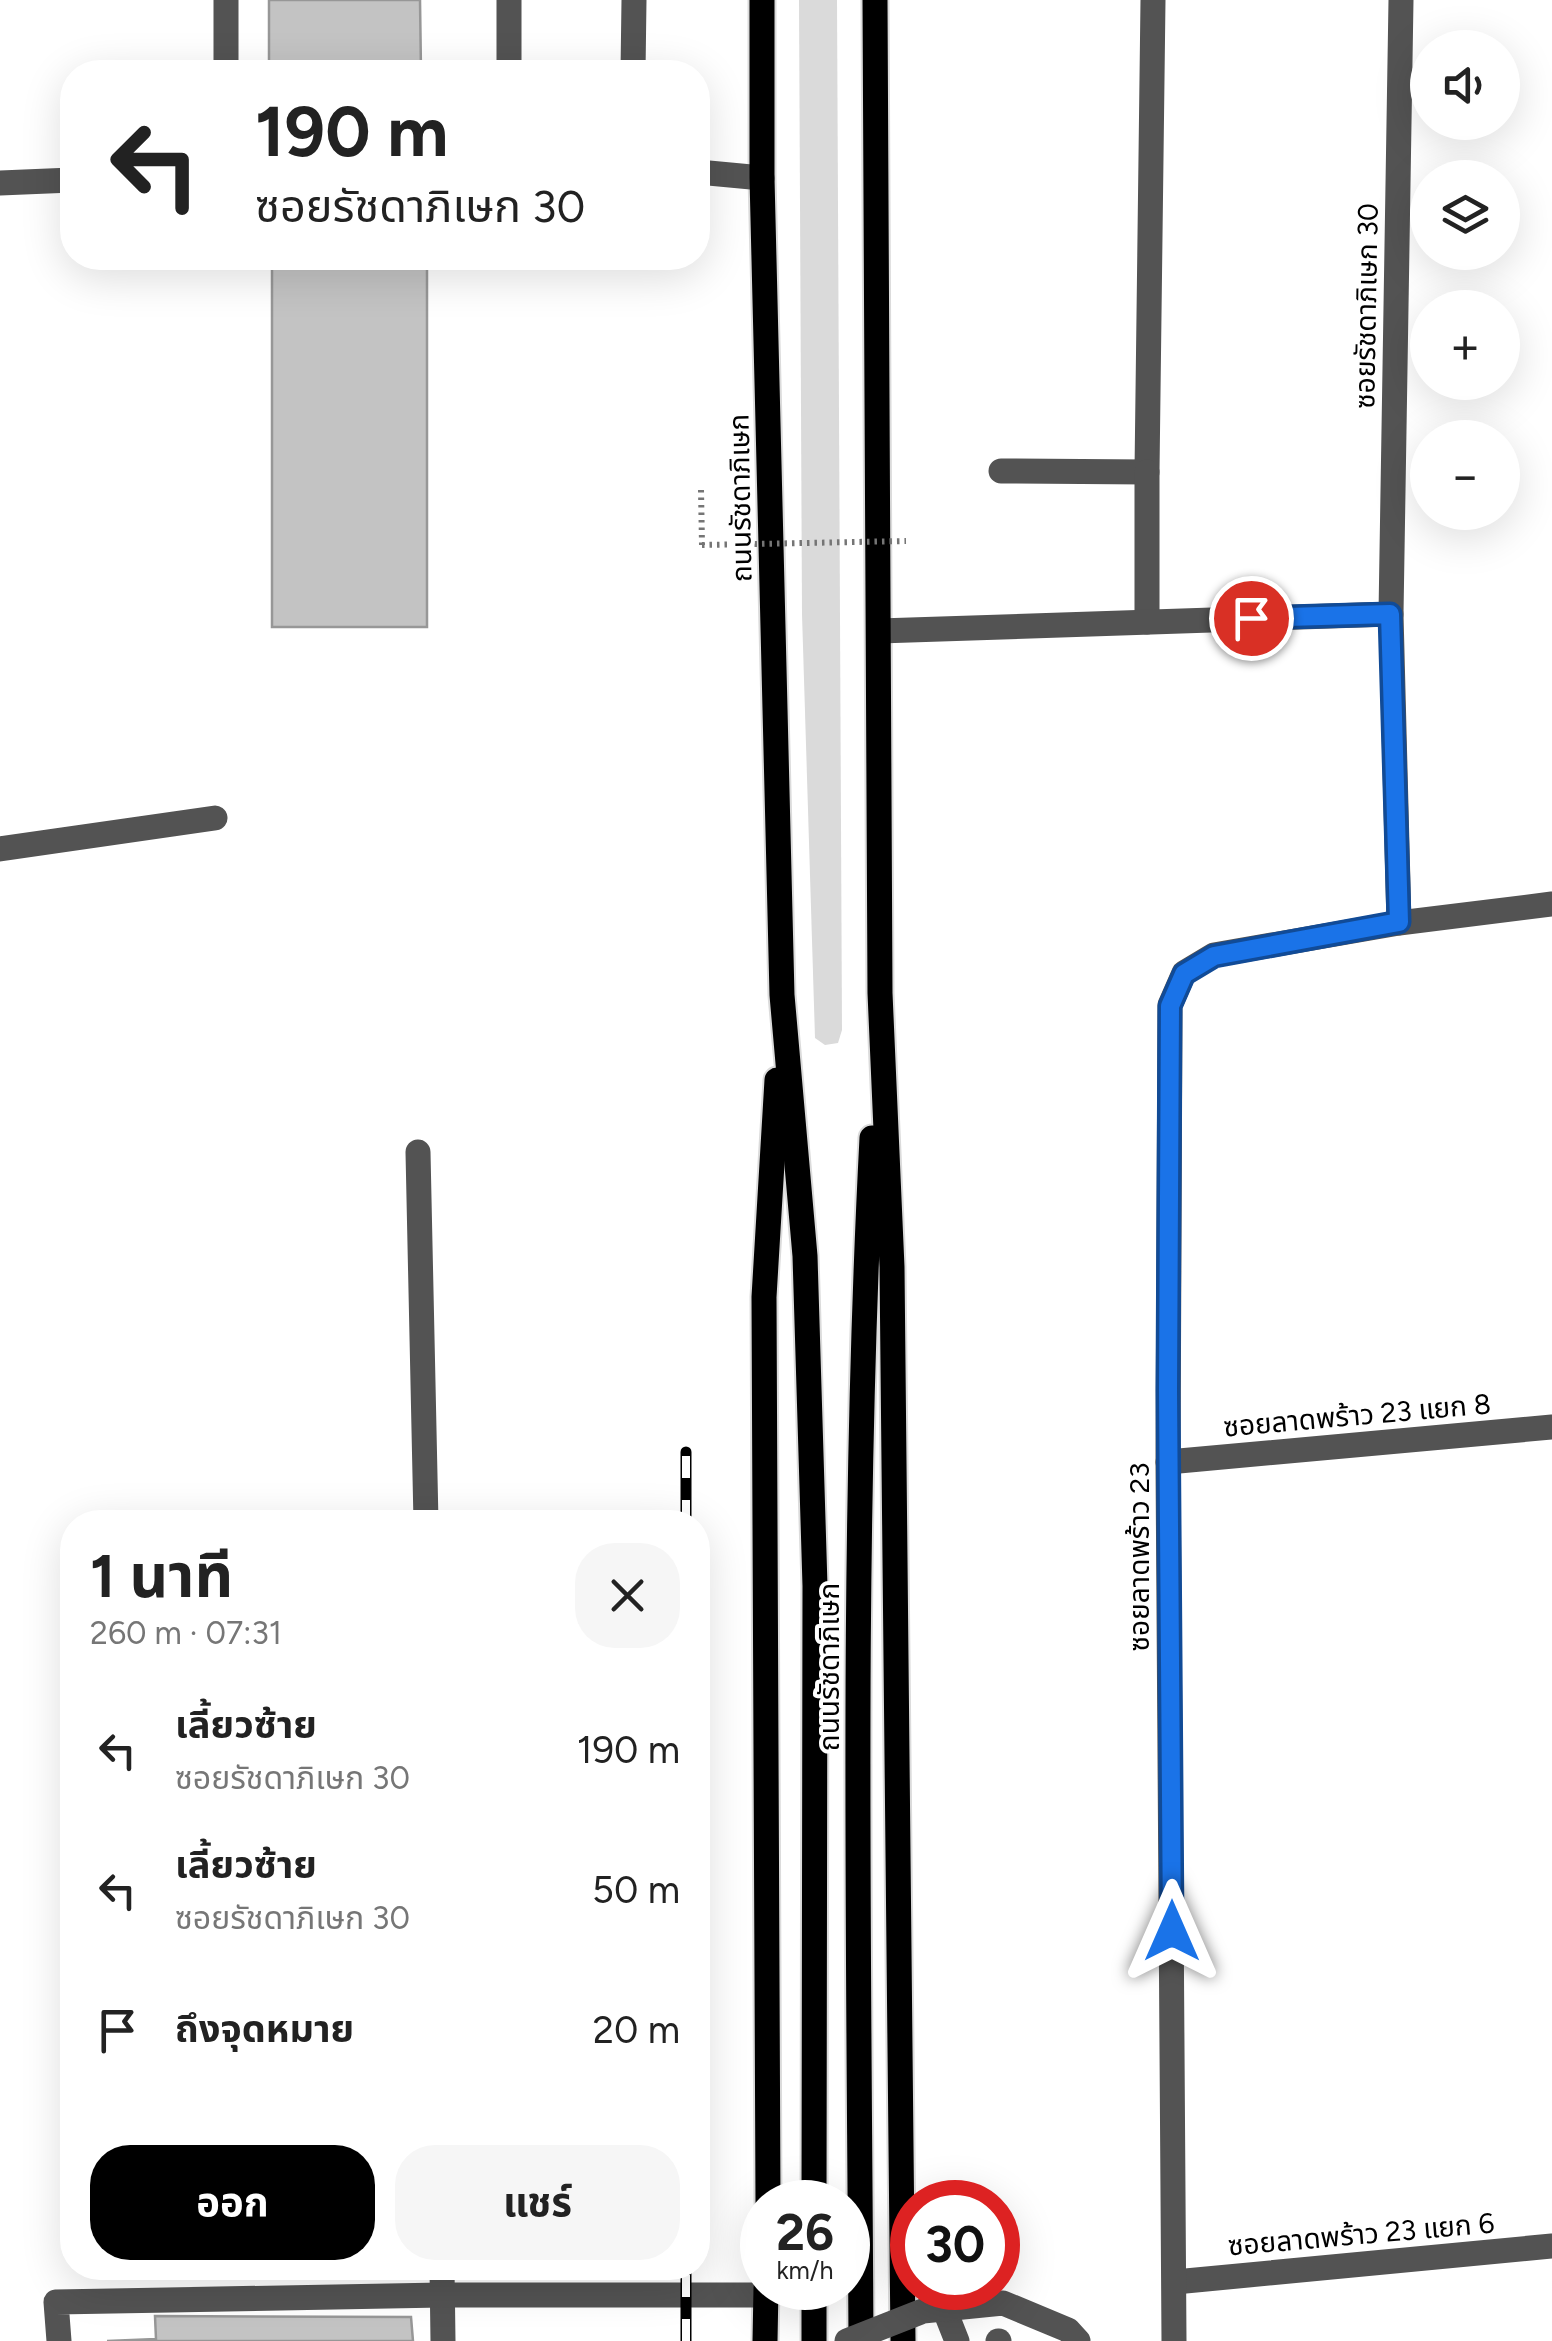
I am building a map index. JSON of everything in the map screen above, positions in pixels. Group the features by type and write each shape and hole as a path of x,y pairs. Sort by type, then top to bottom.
{"main road":[{"name":"ถนนรัชดาภิเษก","path":"762,0 762,178 782,995 806,1256 815,1586 814,2180"},
{"name":"ถนนรัชดาภิเษก","path":"874,0 880,994 892,1267 902,2180"},
{"name":"ถนนรัชดาภิเษก","path":"861,2341 858,1588 864,1283 880,994"},
{"name":"ถนนรัชดาภิเษก","path":"768,2180 764,1297 782,995"},
{"path":"766,2310 766,2341"},
{"path":"814,2310 814,2341"},
{"name":"ถนนรัชดาภิเษก","path":"903,2310 903,2341"}],"street":[{"path":"226,0 226,60"},
{"path":"509,60 510,0"},
{"path":"632,60 634,0"},
{"path":"1146,622 1153,0"},
{"name":"ซอยรัชดาภิเษก 30","path":"1399,922 1390,614 1401,0"},
{"path":"710,173 762,178"},
{"path":"0,183 60,180"},
{"path":"1001,471 1147,472"},
{"path":"878,631 1390,614"},
{"path":"0,849 215,818"},
{"name":"ซอยลาดพร้าว 23","path":"1174,2341 1168,1462 1170,1006 1184,974 1214,956 1399,922 1552,904"},
{"path":"418,1152 426,1510"},
{"name":"ซอยลาดพร้าว 23 แยก 8","path":"1168,1462 1552,1427"},
{"name":"ซอยลาดพร้าว 23 แยก 6","path":"1175,2282 1552,2246"},
{"path":"442,2280 443,2341"},
{"path":"59,2341 56,2302 740,2291"},
{"path":"847,2341 923,2311 1004,2302 1068,2330 1078,2341"},
{"path":"945,2310 957,2341"}],"path":[{"path":"701,490 702,545 906,542"}],"shaded area":[{"path":"799,0 837,0 842,1030 838,1043 825,1045 815,1038 802,614"}],"building":[{"path":"269,0 420,0 421,60 269,60"},
{"path":"272,270 427,270 427,627 272,627"},
{"path":"155,2316 411,2317 413,2341 107,2341 156,2339"}],"railway":[{"path":"686,1452 686,1510"},
{"path":"686,2280 686,2341"}],"route":[{"path":"1172,1931 1170,1006 1184,974 1214,956 1399,922 1390,614 1251,618"}]}
